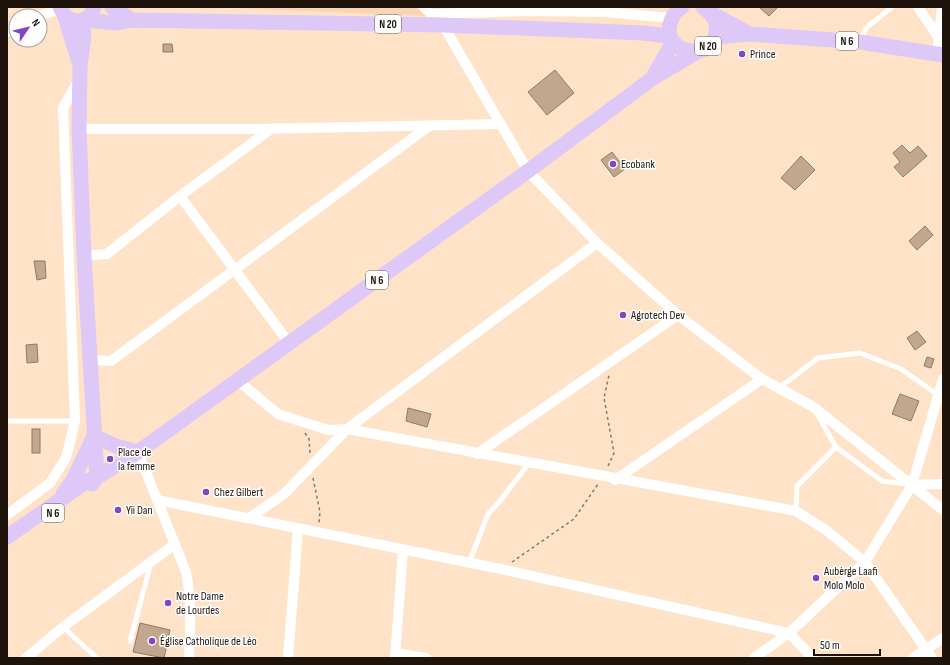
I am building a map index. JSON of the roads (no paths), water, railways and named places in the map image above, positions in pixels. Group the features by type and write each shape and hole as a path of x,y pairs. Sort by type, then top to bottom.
{"main road":[{"path":"94,7 93,13 84,21 83,48 79,73 79,129 84,256 97,478"},
{"path":"112,7 132,20"},
{"name":"N 20","path":"61,11 73,22 84,21 115,23 132,20 443,25 643,33 671,39 684,51 697,52 711,44 715,37 715,20 707,10"},
{"name":"N 6","path":"707,10 750,34"},
{"path":"61,11 79,73"},
{"path":"671,39 669,27 675,11"},
{"name":"N 20","path":"643,33 675,11"},
{"name":"N 6","path":"715,37 750,34 860,42 940,54"},
{"name":"N 6","path":"653,78 671,39"},
{"name":"N 6","path":"7,537 87,481 97,478 138,452 528,171 653,78 697,52"},
{"path":"94,436 116,446 138,452"},
{"path":"51,506 73,480 94,436"},
{"name":"N 6","path":"7,547 90,486 97,478"}],"street":[{"path":"424,7 443,25 528,171 597,243 678,316 762,379 812,406 943,510"},
{"path":"918,7 941,37"},
{"path":"940,54 942,7"},
{"path":"431,14 525,9 606,12 675,11"},
{"path":"48,14 61,11"},
{"path":"606,12 606,32"},
{"path":"7,515 50,483 66,458 75,421 63,108 79,73"},
{"path":"79,129 271,129 501,124"},
{"path":"90,360 110,361 429,126"},
{"path":"84,256 107,254 180,196 271,129"},
{"path":"180,196 289,343"},
{"path":"250,518 284,494 347,429 597,243"},
{"path":"477,454 678,316"},
{"path":"615,480 762,379"},
{"path":"237,380 278,414 328,430 347,429 615,480 796,511 826,530 865,562 929,654"},
{"path":"754,658 789,633 865,562 912,485 941,388"},
{"path":"138,452 175,544 190,589 189,658"},
{"path":"912,485 943,484"},
{"path":"157,500 469,563 789,633 812,657"},
{"path":"288,658 298,528"},
{"path":"26,658 63,627 175,544"},
{"path":"403,550 395,655 426,658"},
{"path":"914,658 929,654 943,638"}],"lane":[{"path":"860,42 866,28 892,7"},
{"path":"778,389 818,358 860,353 901,369 941,388"},
{"path":"812,406 836,447 882,481 912,485"},
{"path":"7,420 75,421"},
{"path":"796,511 797,486 836,447"},
{"path":"469,563 488,514 500,501 529,463"},
{"path":"130,641 151,562"},
{"path":"63,627 97,658"}],"place":[{"name":"Prince","path":"742,54"},
{"name":"Ecobank","path":"613,164"},
{"name":"Agrotech Dev","path":"623,315"},
{"name":"Place de la femme","path":"110,459"},
{"name":"Chez Gilbert","path":"206,492"},
{"name":"Yii Dan","path":"118,510"},
{"name":"Aubèrge Laafi Molo Molo","path":"816,578"},
{"name":"Notre Dame de Lourdes","path":"168,603"},
{"name":"Église Catholique de Léo","path":"152,641"}]}
